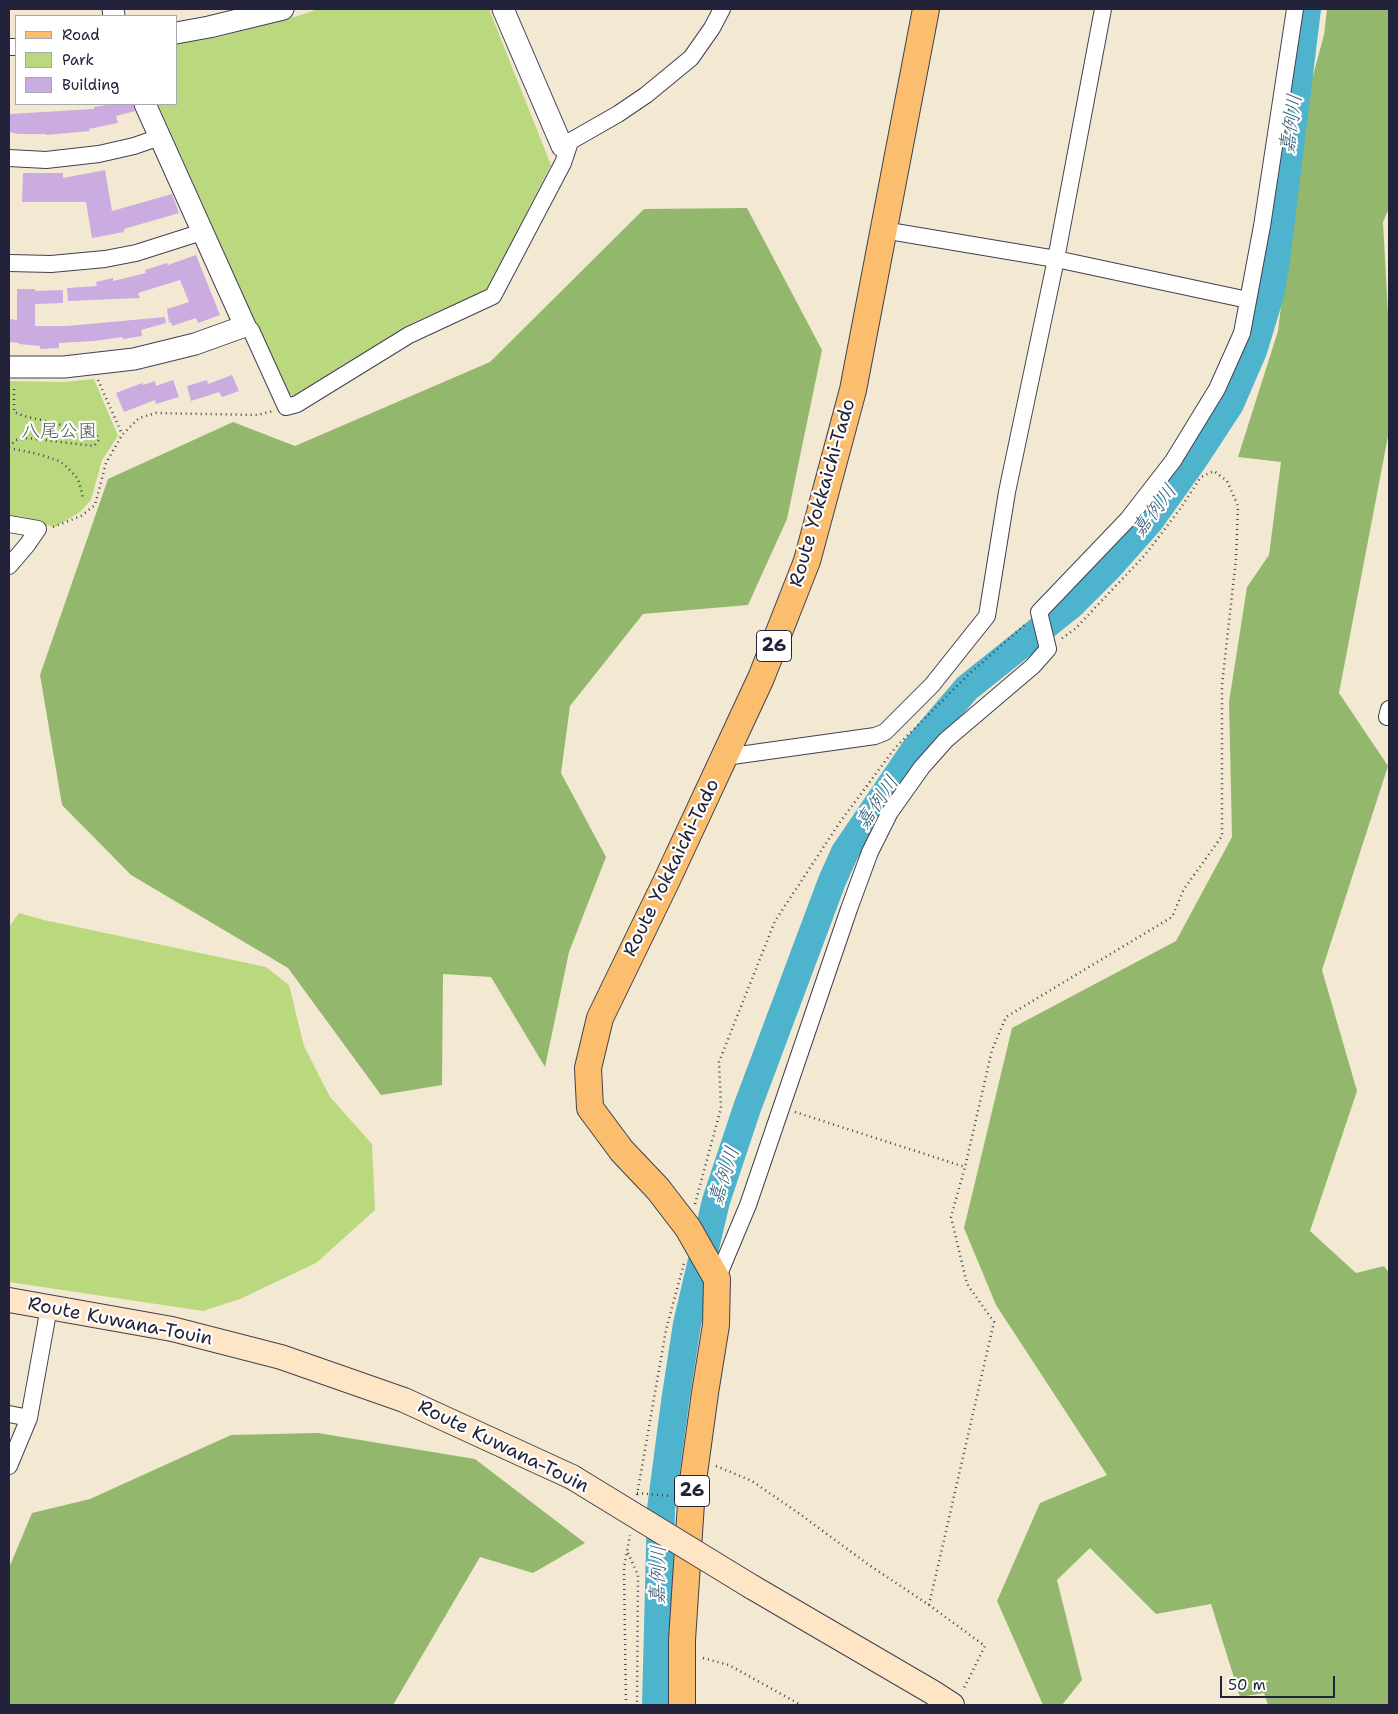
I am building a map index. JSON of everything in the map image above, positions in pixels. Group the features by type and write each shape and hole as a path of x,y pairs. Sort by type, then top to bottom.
{"main road":[{"name":"Route Yokkaichi-Tado","path":"717,1279 688,1228 658,1189 622,1151 590,1108 588,1068 600,1018 761,678 807,561 853,390 926,9"},
{"name":"26","path":"682,1705 682,1652 692,1493 716,1325 717,1279"},
{"name":"Route Kuwana-Touin","path":"9,1300 172,1329 281,1357 404,1400 572,1477 752,1587 932,1692 957,1700"}],"street":[{"path":"178,33 283,9"},
{"path":"145,105 245,326 251,330 286,407 297,404 409,335 493,296 563,163 566,144 502,9"},
{"path":"566,144 618,114 646,95 691,58 712,28 722,9"},
{"path":"724,757 876,736 885,732 932,685 987,616 1008,492 1056,259 1103,9"},
{"path":"717,1279 748,1205 870,852 890,812 922,767 946,740 1033,666 1048,649 1039,612 1128,518 1173,461 1217,389 1242,333 1262,226 1295,9"},
{"path":"9,158 46,160 99,154 134,146 160,137"},
{"path":"884,230 1056,259 1248,300"},
{"path":"9,263 51,264 105,259 136,253 202,232"},
{"path":"11,376 165,353 245,326"},
{"path":"9,524 38,530 28,545 9,566"},
{"path":"9,1466 29,1418 49,1308"},
{"path":"9,1414 29,1418"}],"path":[{"path":"93,364 122,435"},
{"path":"11,376 14,412 96,434 99,440 94,446 27,438 16,440 9,448 50,458 67,467 78,479 82,500"},
{"path":"38,530 55,527 81,516 95,504 106,463 122,435 139,418 156,414 183,413 258,415 286,407"},
{"path":"930,1604 994,1322 967,1284 950,1217 992,1050 1006,1017 1172,917 1184,890 1222,836 1222,685 1236,559 1238,506 1227,481 1214,471 1201,477 1180,509 1145,555 1075,629 1048,649"},
{"path":"688,1228 721,1108 719,1062 776,921 840,822 895,748 969,674 1039,612"},
{"path":"781,1108 964,1167"},
{"path":"696,1457 752,1481 869,1565 930,1604 985,1646 957,1700"},
{"path":"637,1493 679,1497"},
{"path":"627,1552 638,1575 638,1705"},
{"path":"682,1652 729,1665 801,1705"}],"green space":[{"path":"318,9 489,9 551,165 487,290 412,323 293,396 287,393 158,105 178,105 178,44 219,37"},
{"path":"1327,9 1389,9 1389,208 1383,222 1389,332 1389,431 1339,693 1388,766 1322,970 1357,1091 1310,1231 1356,1273 1384,1266 1389,1273 1389,1705 1268,1705 1264,1693 1240,1697 1211,1604 1156,1614 1090,1548 1057,1580 1082,1680 1062,1705 1043,1705 997,1601 1040,1503 1107,1475 996,1305 964,1228 1012,1028 1176,941 1232,837 1229,702 1247,587 1269,555 1281,462 1238,457 1278,331 1306,101 1324,35"},
{"path":"747,208 822,350 787,519 748,605 643,614 570,706 561,773 606,857 569,952 545,1067 491,977 443,974 442,1085 381,1095 288,968 131,875 62,805 40,675 108,479 233,422 295,446 490,362 644,209"},
{"name":"八尾公園","path":"94,379 118,436 102,460 91,500 80,512 55,527 9,516 9,381 64,382"},
{"path":"19,913 266,967 289,985 304,1046 330,1097 372,1144 375,1210 316,1263 240,1299 203,1311 9,1282 9,927"},
{"path":"318,1433 475,1459 585,1543 533,1573 480,1557 393,1705 9,1705 9,1568 32,1513 90,1499 231,1435"}],"building":[{"path":"133,105 135,111 116,116 118,123 89,129 90,131 46,135 9,132 9,114 94,109 94,107"},
{"path":"105,170 112,211 172,194 179,213 124,229 124,232 92,238 86,202 22,202 23,173 63,173 63,178"},
{"path":"196,255 220,315 198,323 196,318 172,326 171,322 169,323 167,309 189,302 180,280 138,293 140,298 68,301 67,288 97,286 96,282 113,278 113,281 146,273 145,270 167,263 168,265"},
{"path":"17,289 35,289 35,291 63,290 63,303 35,304 35,326 67,326 165,317 166,323 141,330 142,336 59,343 59,348 40,349 40,346 9,342 9,319 17,320"},
{"path":"232,375 239,391 222,397 219,392 191,401 187,386 207,380 208,384"},
{"path":"173,380 179,397 156,404 155,400 124,412 116,393 142,383 143,385 155,381 156,386"}],"waterway":[{"name":"嘉例川","path":"656,1705 661,1509 687,1324 716,1201 747,1108 832,881 845,852 915,749 967,688 1071,605 1110,566 1149,522 1230,404 1253,351 1270,295 1307,9"}]}
